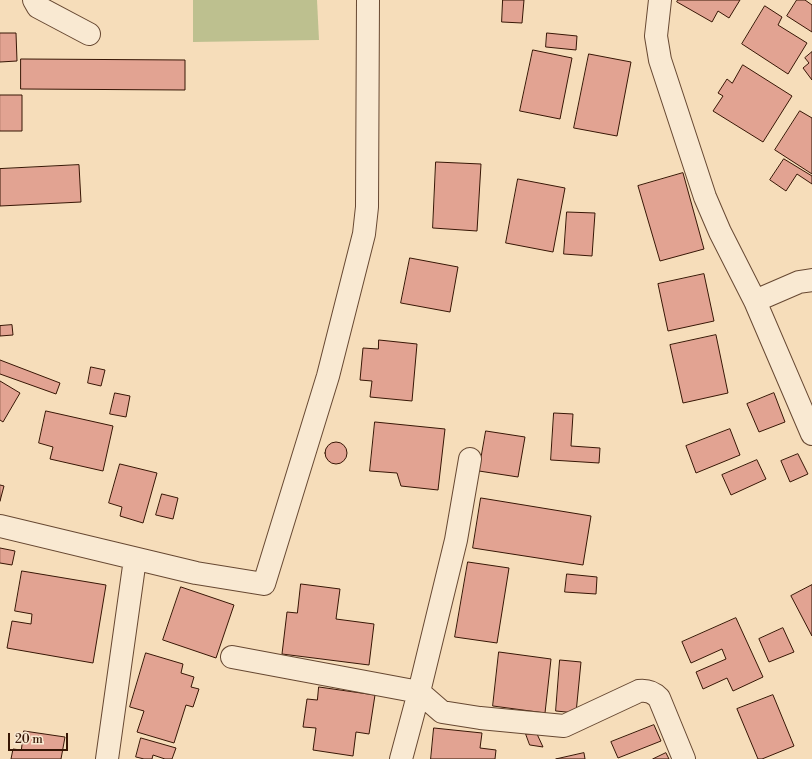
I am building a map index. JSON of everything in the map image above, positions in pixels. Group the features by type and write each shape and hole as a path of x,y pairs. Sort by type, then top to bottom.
{"street":[{"path":"34,0 38,7 89,34"},
{"path":"0,526 196,573 264,584 328,376 364,234 367,207 368,0"},
{"path":"660,0 656,36 660,60 705,197 720,232 755,301 812,434"},
{"path":"755,301 799,282 812,280"},
{"path":"401,759 456,540 470,459"},
{"path":"107,759 135,559"},
{"path":"232,657 419,692 442,712 480,718 564,726 639,691 647,690 654,693 659,698 684,759"}],"green space":[{"path":"193,0 317,0 319,40 193,42"}],"building":[{"path":"503,0 524,0 522,23 502,22"},
{"path":"678,0 740,0 729,18 718,11 712,22 677,2"},
{"path":"797,0 805,0 812,5 812,32 787,16"},
{"path":"765,6 782,17 778,25 807,43 788,74 742,44"},
{"path":"0,33 16,33 17,61 0,62"},
{"path":"547,33 577,36 576,50 546,47"},
{"path":"533,50 572,58 560,119 520,111"},
{"path":"812,52 812,80 803,68 809,63 805,58"},
{"path":"589,54 631,62 617,136 574,128"},
{"path":"21,59 185,60 185,90 21,89"},
{"path":"743,65 792,96 763,142 713,111 723,96 718,93 727,79 732,83"},
{"path":"0,95 22,95 22,131 0,131"},
{"path":"800,111 812,118 812,174 775,150"},
{"path":"784,159 812,176 812,184 797,174 786,191 770,180"},
{"path":"436,162 481,164 477,231 433,228"},
{"path":"79,165 81,202 0,206 0,169"},
{"path":"683,173 704,249 660,261 638,186"},
{"path":"518,179 565,188 553,252 506,243"},
{"path":"567,212 595,213 592,256 564,254"},
{"path":"410,258 458,267 450,312 401,303"},
{"path":"704,274 714,321 668,331 658,284"},
{"path":"12,325 13,335 0,336 0,326"},
{"path":"716,335 728,393 683,403 670,345"},
{"path":"379,340 417,344 412,401 370,397 372,381 360,380 363,348 378,349"},
{"path":"0,360 60,383 56,394 0,374"},
{"path":"91,367 105,370 101,386 88,383"},
{"path":"0,381 20,393 3,422 0,420"},
{"path":"115,393 130,396 126,417 110,414"},
{"path":"774,393 785,422 759,432 747,404"},
{"path":"46,411 113,426 103,471 50,459 53,447 39,443"},
{"path":"554,413 573,414 571,446 600,448 599,463 551,460"},
{"path":"375,422 445,429 438,490 401,486 397,473 370,471"},
{"path":"730,429 740,455 696,473 686,446"},
{"path":"486,431 525,437 518,477 479,471"},
{"path":"332,442 340,442 347,449 347,457 340,464 332,464 325,457 325,449"},
{"path":"798,454 808,474 790,482 781,461"},
{"path":"757,460 766,479 731,495 722,475"},
{"path":"120,464 157,473 143,523 120,516 122,507 109,503"},
{"path":"0,485 4,486 0,501"},
{"path":"162,494 178,498 173,519 156,515"},
{"path":"481,498 591,516 583,565 473,548"},
{"path":"0,548 15,551 12,565 0,563"},
{"path":"468,562 509,568 497,643 455,637"},
{"path":"22,571 106,585 93,663 7,648 12,621 31,624 32,614 15,611"},
{"path":"567,574 597,577 596,594 565,592"},
{"path":"301,584 340,589 336,619 374,624 369,665 282,654 287,612 297,613"},
{"path":"812,585 812,636 791,596"},
{"path":"181,587 234,605 216,658 163,640"},
{"path":"736,618 763,677 733,691 727,678 703,689 696,672 726,659 722,649 691,663 682,642"},
{"path":"783,628 794,652 769,662 759,639"},
{"path":"499,652 551,659 545,713 493,706"},
{"path":"146,653 183,664 181,673 194,677 191,687 199,689 193,707 186,705 174,743 137,732 144,711 130,707"},
{"path":"560,660 581,662 576,713 556,711"},
{"path":"319,687 375,695 369,734 356,732 353,756 313,750 316,728 303,727 307,699 317,700"},
{"path":"773,695 794,746 762,759 758,759 737,709"},
{"path":"654,725 661,741 618,758 611,742"},
{"path":"434,728 482,733 480,748 496,750 495,759 431,759"},
{"path":"24,731 65,737 61,759 11,759 13,749 21,750"},
{"path":"526,734 537,734 543,747 530,745"},
{"path":"141,738 176,748 172,759 165,759 153,755 152,759 136,757"},
{"path":"584,753 585,759 556,759"},
{"path":"666,753 669,759 653,759"}]}
